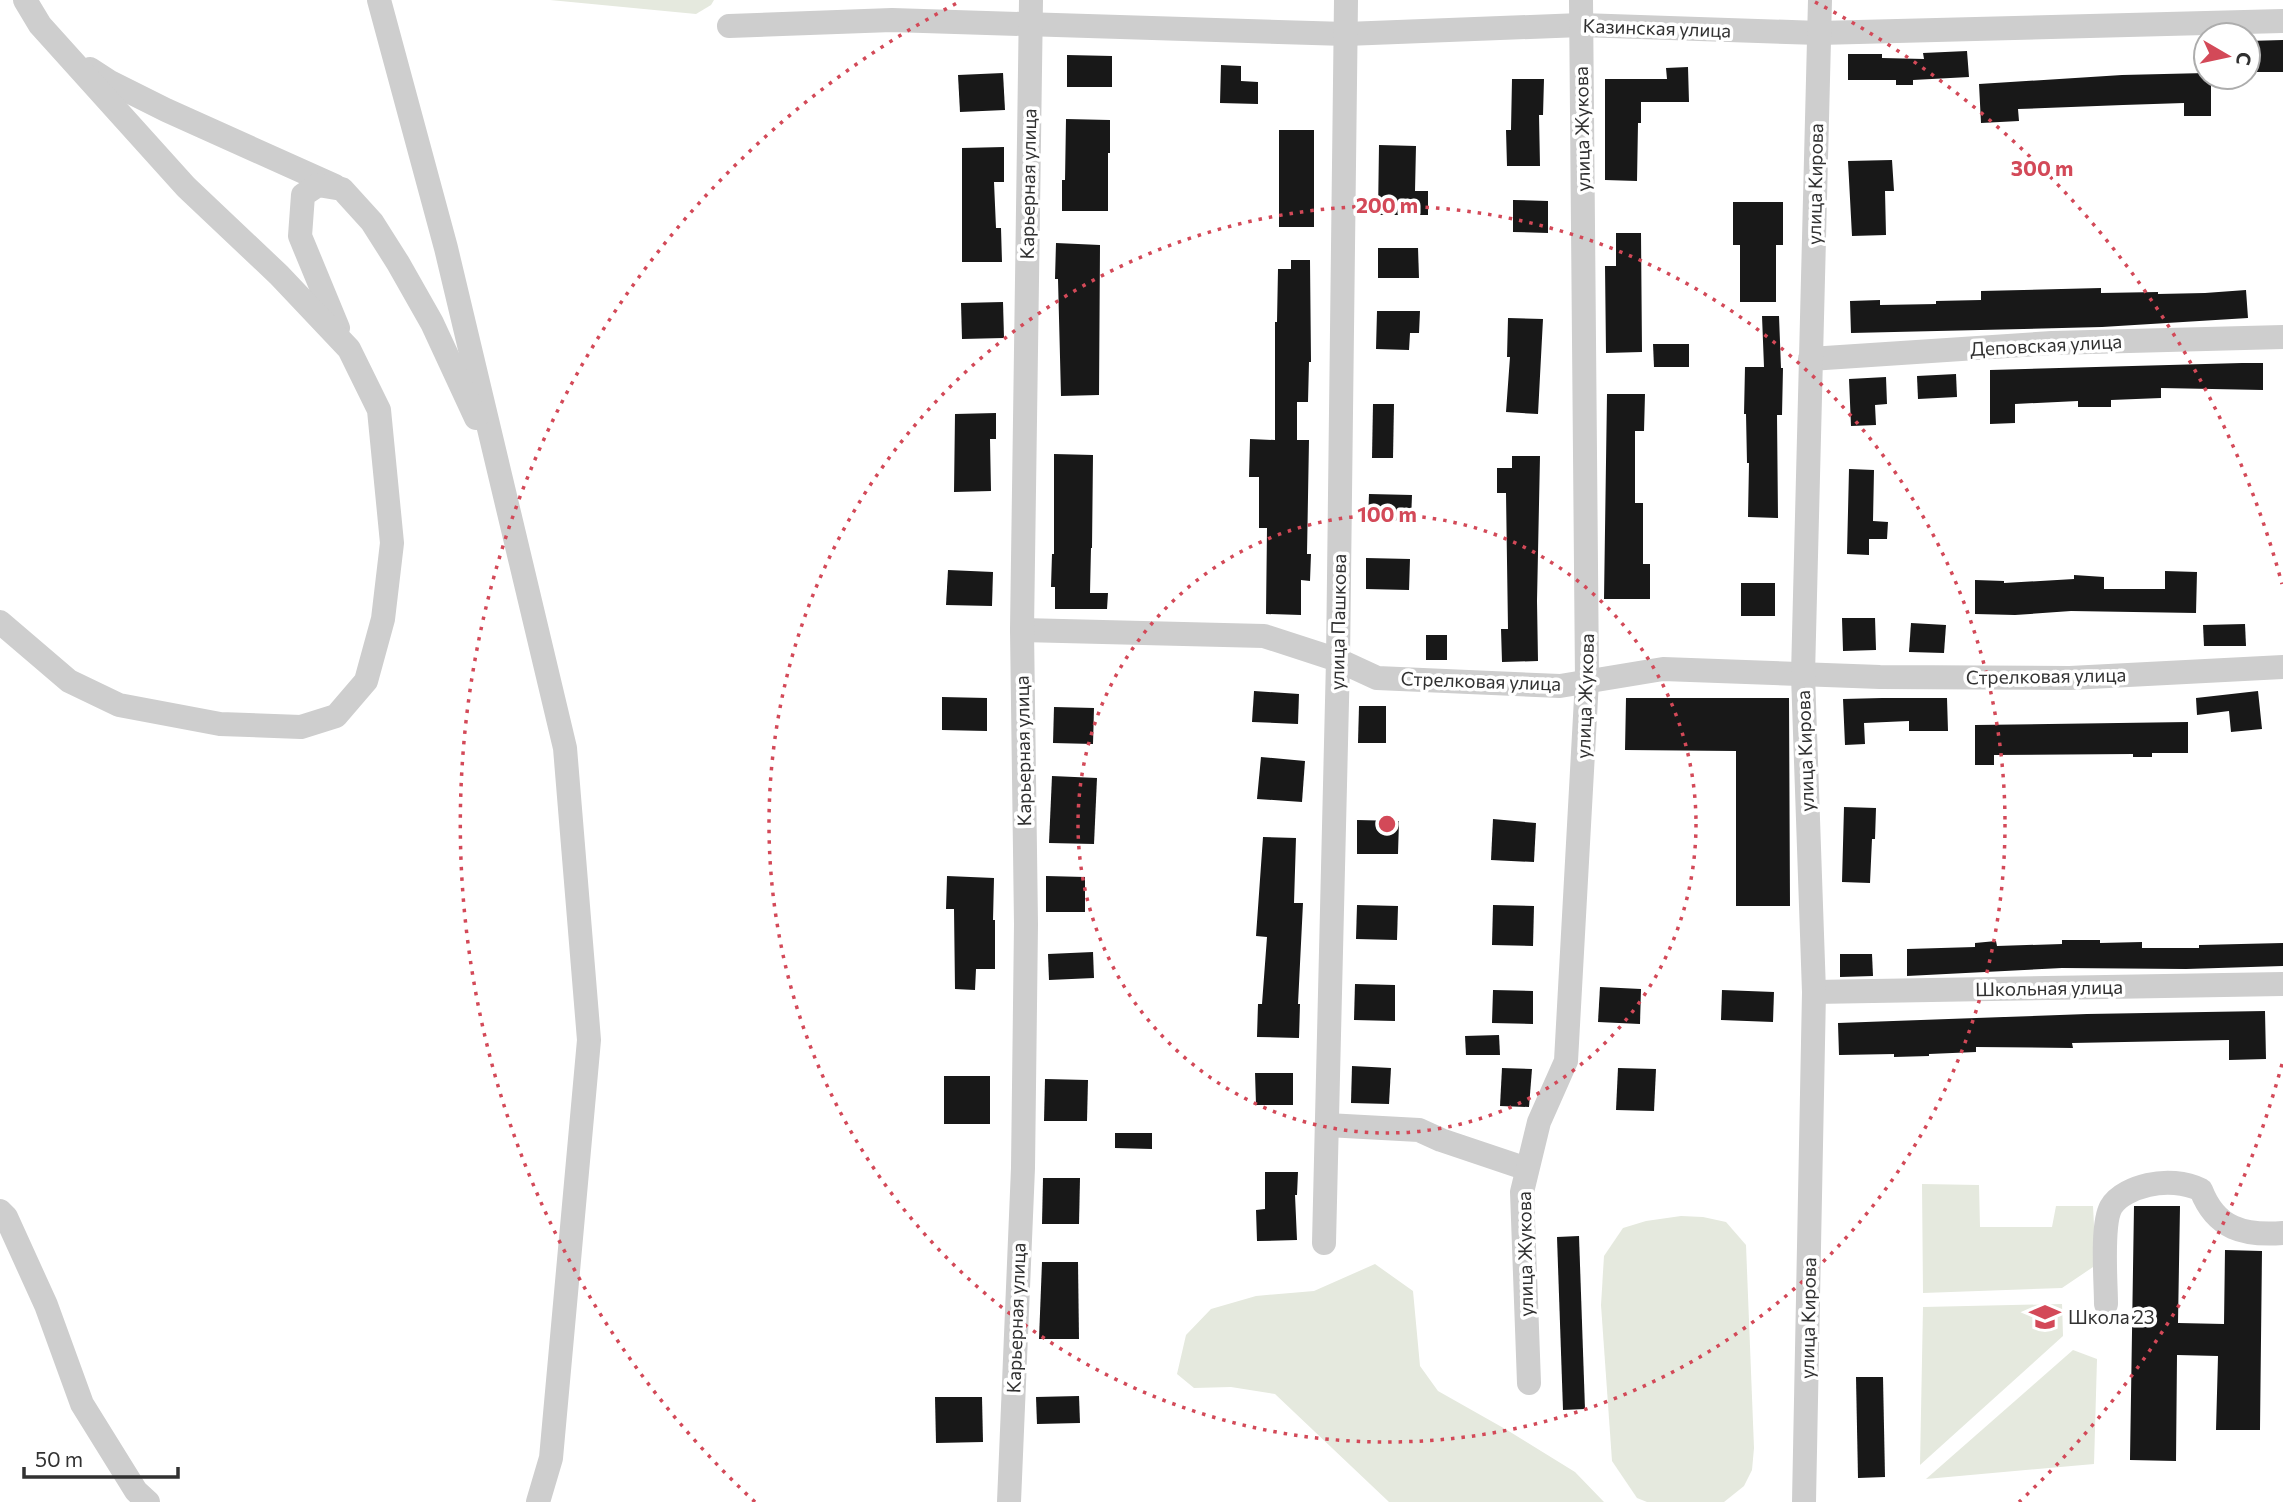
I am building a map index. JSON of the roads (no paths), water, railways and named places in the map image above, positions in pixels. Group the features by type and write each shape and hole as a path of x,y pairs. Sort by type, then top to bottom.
{"street":[{"path":"26,0 40,25 186,187 279,275 349,349"},
{"path":"379,0 446,248 565,748 589,1040 551,1458 538,1502"},
{"name":"улица Пашкова","path":"1324,1243 1338,660 1346,0"},
{"name":"улица Жукова","path":"1529,1383 1522,1192 1539,1122 1566,1061 1587,680 1581,0"},
{"name":"улица Кирова","path":"1804,1502 1814,992 1803,675 1819,0"},
{"name":"Казинская улица","path":"729,26 1031,12 1346,34 1581,25 1819,33 2283,21"},
{"name":"Карьерная улица","path":"1009,1502 1023,1168 1026,924 1021,630 1031,12"},
{"path":"64,52 110,82 166,110 342,189 372,222 412,287 432,323 498,466"},
{"path":"0,622 69,681 119,705 220,724 301,727 336,716 366,681 383,619 392,542 379,410 326,301 300,236 303,195 318,185 342,189"},
{"name":"Деповская улица","path":"1810,359 2052,344 2283,337"},
{"name":"Стрелковая улица","path":"1021,630 1264,636 1338,660 1377,678 1560,686 1663,669 1803,675 2070,678 2283,667"},
{"name":"Школьная улица","path":"1814,992 2283,984"},
{"path":"1327,1125 1419,1130 1527,1169"},
{"path":"2106,1304 2105,1230 2111,1207 2130,1191 2151,1184 2188,1184 2201,1190 2211,1212 2229,1227 2268,1234 2283,1233"},
{"path":"0,1211 6,1217 46,1305 82,1404 136,1491 148,1502"}],"place":[{"name":"Школа 23","path":"2045,1317"}]}
